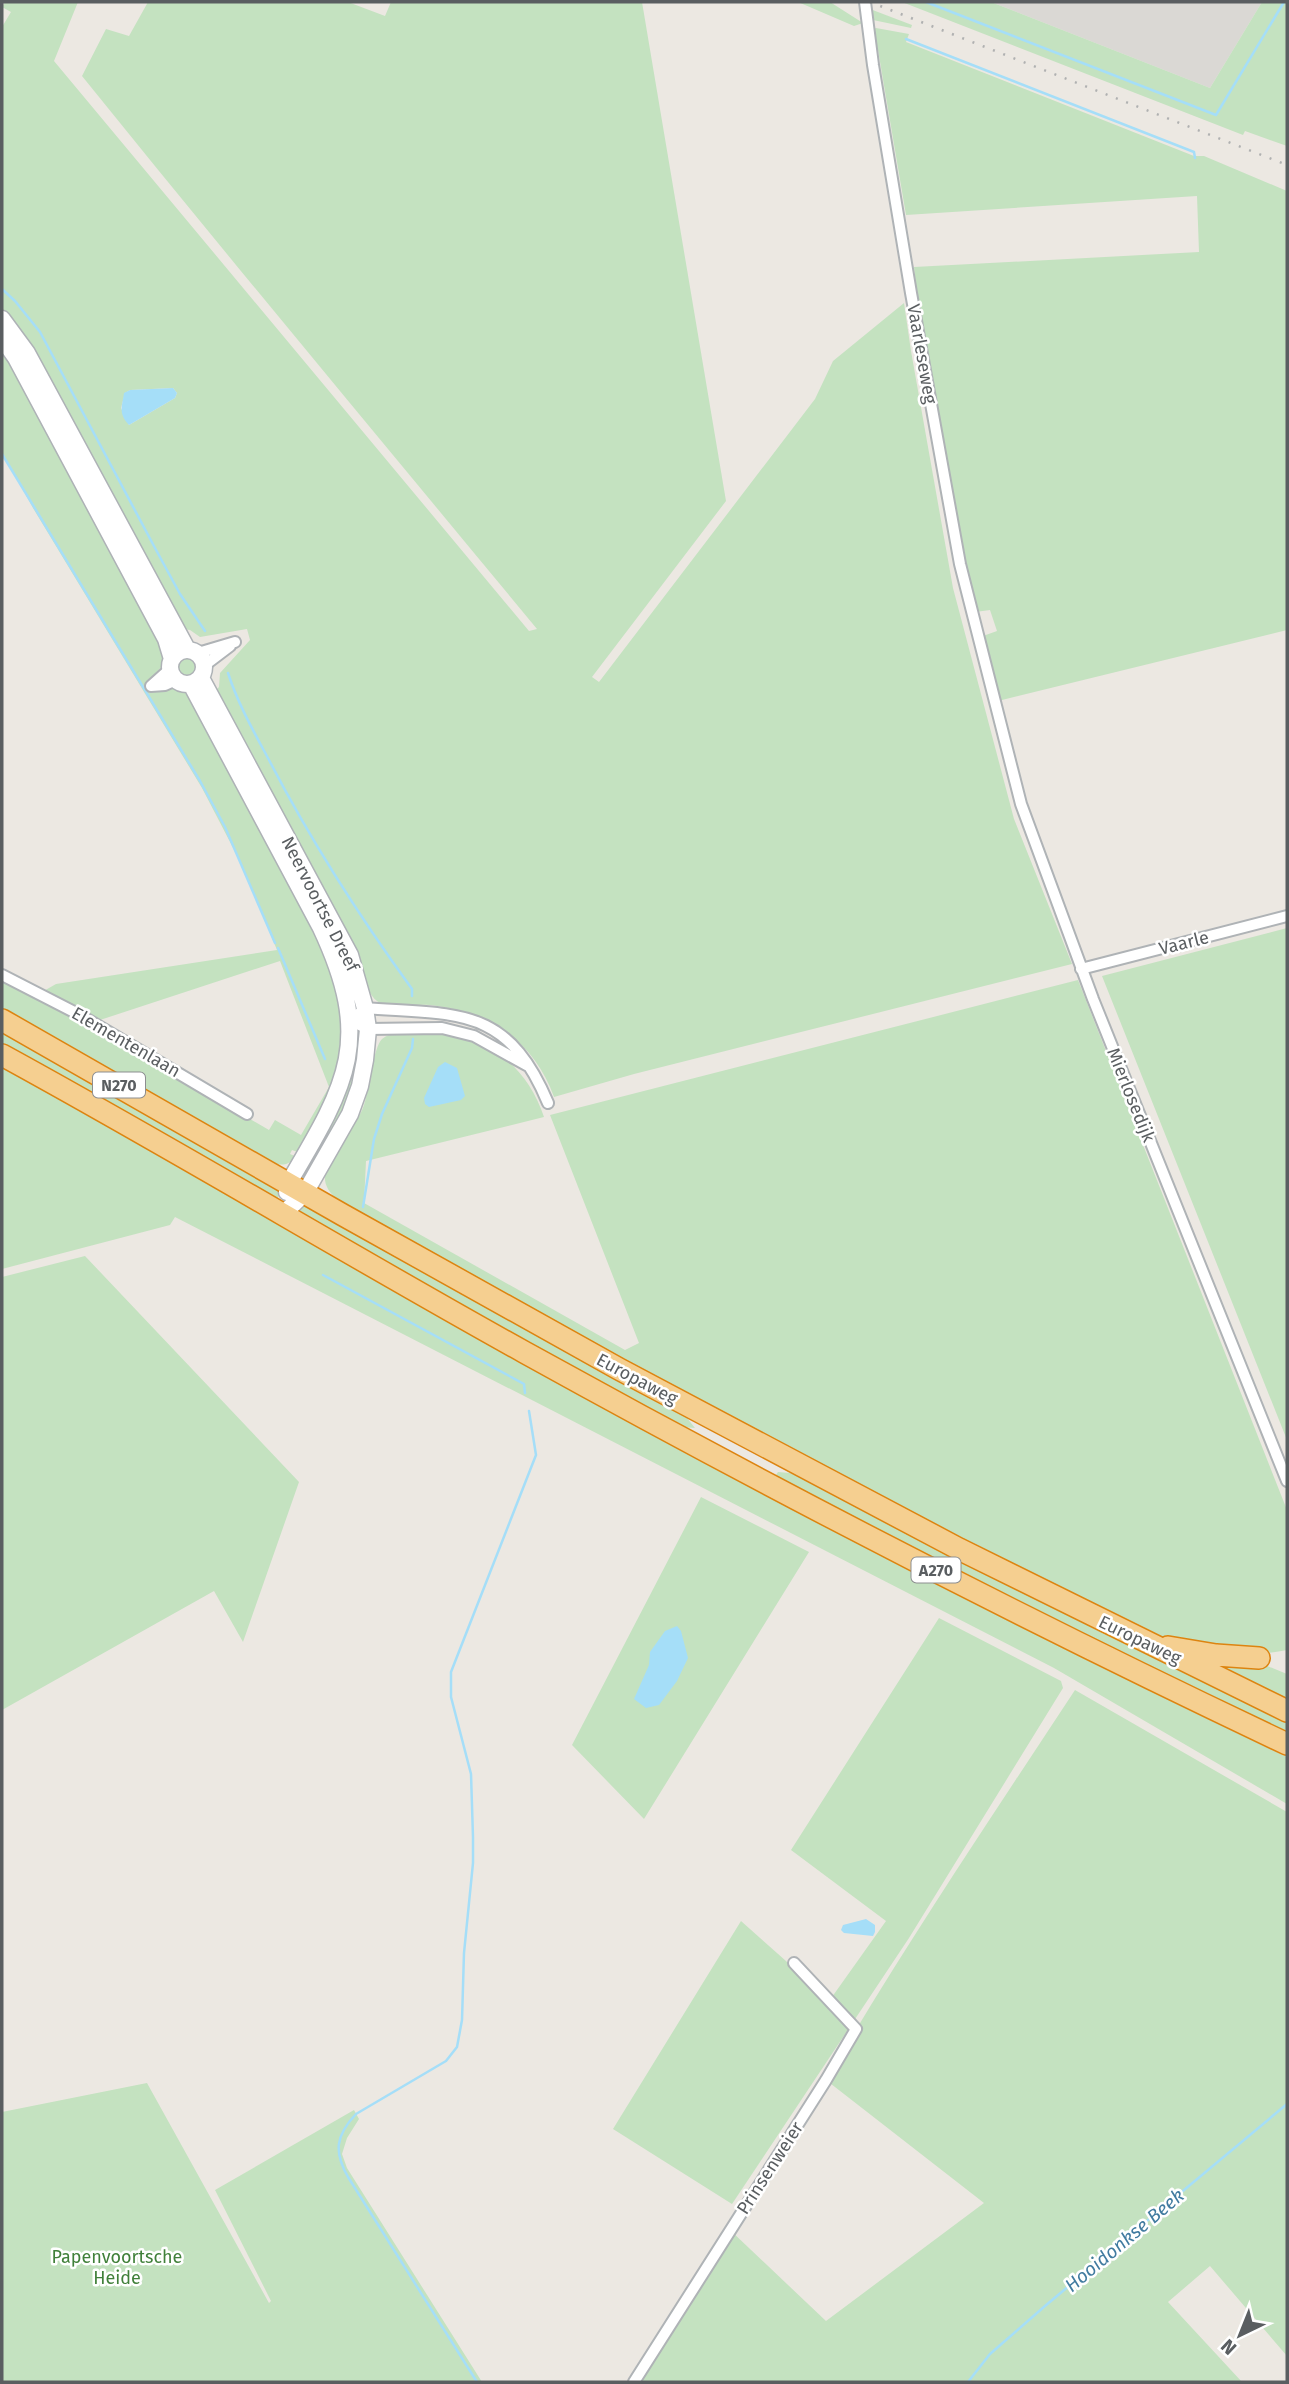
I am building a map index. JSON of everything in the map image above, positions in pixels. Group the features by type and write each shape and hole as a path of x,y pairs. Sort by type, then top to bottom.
{"highway":[{"name":"Europaweg","path":"2,1020 619,1369 899,1518 1287,1712"},
{"name":"Europaweg","path":"2,1055 126,1123 514,1347 762,1482 1062,1635 1287,1744"},
{"name":"A270","path":"1148,1644 1216,1655 1259,1658"}],"street":[{"name":"Vaarleseweg","path":"865,2 911,293 960,564 995,703"},
{"name":"Neervoortse Dreef","path":"2,319 27,353 334,957 351,1021 349,1054 337,1097 297,1189"},
{"name":"Neervoortse Dreef","path":"2,338 16,358 166,639 188,667 351,955 368,1029 364,1064 350,1114 282,1215"},
{"name":"Mierlosedijk","path":"995,703 1021,804 1081,969 1287,1481"},
{"name":"Vaarle","path":"1081,969 1287,916"},
{"name":"Elementenlaan","path":"2,975 80,1015 247,1114"},
{"path":"528,1066 474,1036 442,1028 368,1029 351,1021 365,1008 451,1015 482,1022 514,1045 528,1066 541,1086 548,1103"},
{"name":"Prinsenweier","path":"634,2382 856,2029 794,1963"}],"shaded area":[{"path":"991,2 1262,2 1210,88"}],"green space":[{"path":"5,2 78,2 54,61 529,631 537,629 82,76 106,29 129,36 148,2 348,2 385,16 391,2 642,2 726,501 592,677 599,682 815,399 833,361 904,303 953,588 1014,819 1072,964 634,1074 554,1097 545,1077 521,1045 489,1022 450,1008 423,1005 389,1006 377,1001 368,989 343,928 213,693 219,687 220,673 250,640 247,629 200,637 183,629 2,315 2,27 11,12 2,7","holes":["173,388 177,393 175,398 129,425 121,408 125,393 130,390"]},
{"path":"798,2 830,2 863,23 854,26"},
{"path":"902,2 991,2 1210,88 1262,2 1287,2 1287,146 1245,131 1243,135"},
{"path":"870,9 912,25 911,28 873,20"},
{"path":"876,28 909,34 906,42 1194,156 1204,156 1287,191 1287,630 998,701 983,636 997,631 990,610 975,612 965,570 920,324 914,267 1199,252 1197,196 906,215 878,50 875,50 872,30"},
{"path":"2,341 167,646 166,662 153,676 162,689 178,686 188,691 311,915 344,1012 342,1071 300,1153 292,1150 290,1154 297,1157 283,1165 260,1156 2,1009 2,978 70,1014 269,1130 275,1120 301,1135 329,1087 280,961 100,1020 42,992 56,984 277,950 242,865 202,788 2,452"},
{"path":"188,654 199,661 200,666 193,677 188,678 177,671 176,666 183,655"},
{"path":"1287,928 1287,1440 1102,976"},
{"path":"1078,980 1287,1510 1287,1650 1256,1654 1224,1652 1161,1637 914,1515 568,1330 336,1198 325,1182 331,1157 364,1105 376,1051 382,1039 399,1033 440,1032 460,1036 496,1052 512,1064 525,1079 544,1117 366,1161 364,1203 625,1350 639,1343 550,1115"},
{"path":"2,1026 284,1188 277,1199 146,1123 121,1114 2,1049"},
{"path":"357,1049 361,1050 355,1088 309,1178 303,1175 339,1110"},
{"path":"2,1066 420,1305 679,1448 981,1606 1287,1757 1287,1804 1054,1668 175,1217 170,1225 2,1269"},
{"path":"304,1199 677,1408 695,1428 671,1426 296,1212"},
{"path":"85,1256 299,1482 243,1642 214,1591 2,1710 2,1277"},
{"path":"778,1472 798,1476 800,1473 1287,1718 1287,1740 786,1483 776,1475"},
{"path":"701,1497 809,1552 644,1819 572,1745"},
{"path":"939,1618 1061,1681 1063,1688 909,1938 732,2204 613,2129 741,1921 786,1961 827,2004 886,1921 791,1850"},
{"path":"1195,1656 1260,1663 1287,1674 1287,1701"},
{"path":"1075,1690 1287,1812 1287,2356 1210,2266 1168,2302 1242,2382 634,2382 730,2230 826,2321 984,2203 826,2080 917,1932"},
{"name":"Papenvoortsche Heide","path":"147,2083 269,2303 271,2301 215,2190 354,2110 359,2119 347,2138 342,2154 347,2168 482,2382 2,2382 2,2112"}],"water":[{"path":"173,388 177,393 175,398 129,425 123,417 124,393 130,390"},
{"path":"445,1062 457,1068 465,1096 461,1100 429,1107 424,1098 438,1067"},
{"path":"677,1626 681,1631 688,1658 677,1681 659,1705 646,1708 634,1699 649,1665 650,1652 665,1631"},
{"path":"866,1919 875,1925 873,1936 844,1933 841,1930 843,1925"}],"waterway":[{"path":"926,2 1216,115 1284,2"},
{"path":"906,39 1194,152 1195,158"},
{"path":"2,289 40,332 180,594 205,631"},
{"path":"2,454 200,781 225,827 275,943"},
{"path":"228,673 247,718 302,820 373,934 412,989 412,996"},
{"path":"278,948 325,1059"},
{"path":"363,1207 374,1139 382,1114 412,1048 413,1039"},
{"path":"323,1275 524,1384 525,1393"},
{"path":"477,2382 348,2177 340,2160 339,2144 344,2130 356,2114 446,2061 457,2047 462,2020 473,1837 471,1774 451,1697 451,1672 536,1455 529,1411"},
{"name":"Hooidonkse Beek","path":"968,2382 990,2354 1045,2306 1287,2104"}],"railway":[{"path":"870,2 1287,165"}]}
